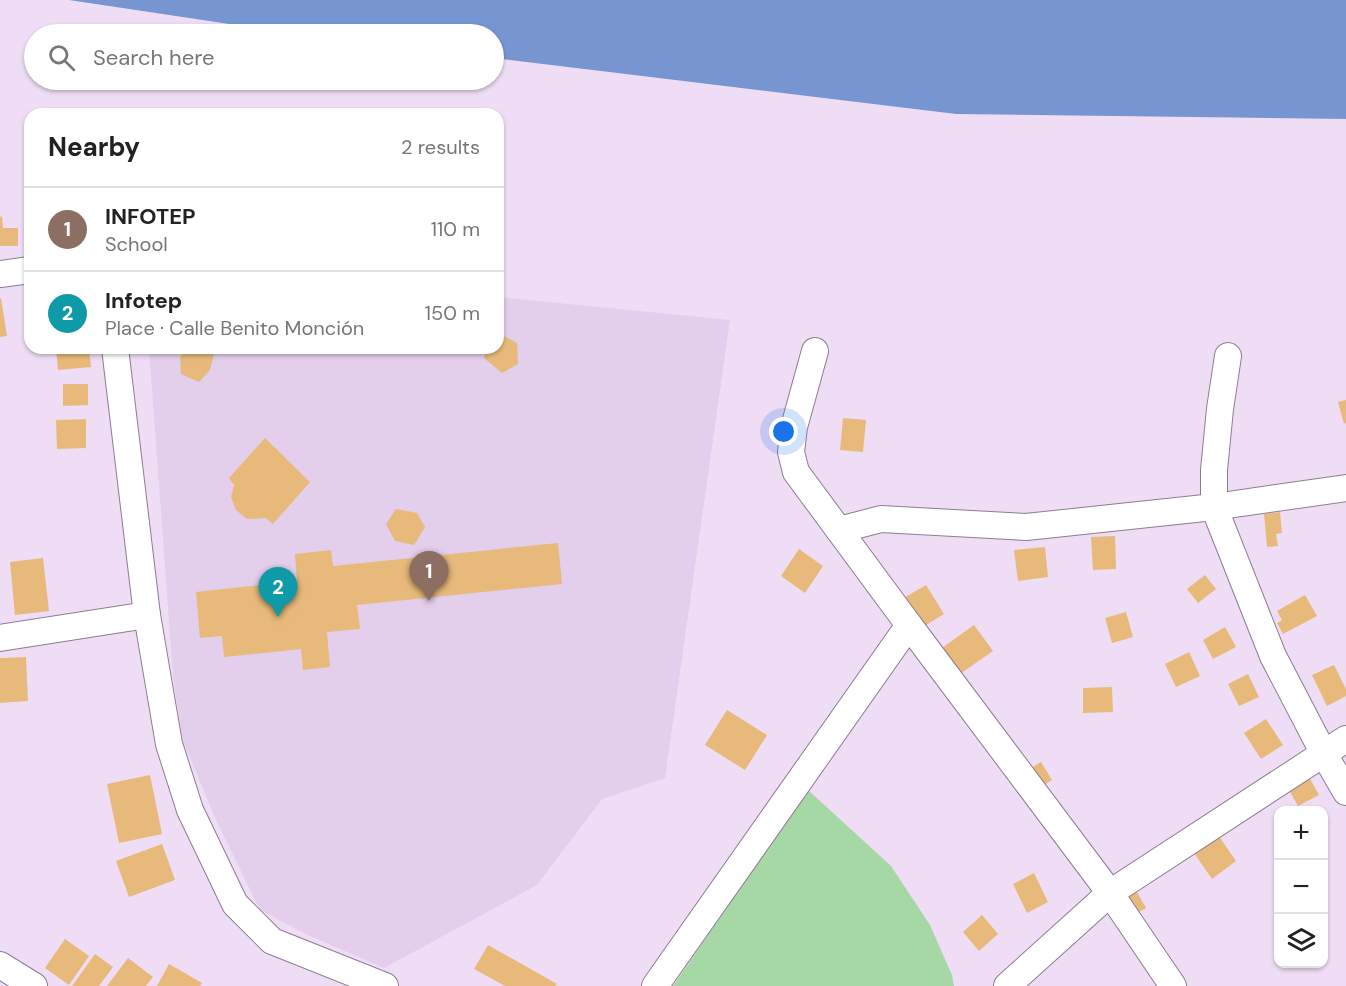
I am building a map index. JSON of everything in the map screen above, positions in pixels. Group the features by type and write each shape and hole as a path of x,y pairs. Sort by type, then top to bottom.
{"street":[{"path":"0,274 24,271"},
{"path":"815,351 794,427 791,452 796,472 1110,893 1173,986"},
{"path":"116,354 147,615 169,744 190,810 235,904 272,941 385,986"},
{"path":"1228,356 1218,429 1214,507 1273,656 1346,792"},
{"path":"839,530 881,519 1026,526 1214,507 1346,488"},
{"path":"0,638 147,615"},
{"path":"656,986 909,625"},
{"path":"1007,986 1110,893 1346,739"},
{"path":"0,965 34,986"}],"shaded area":[{"path":"504,298 730,320 665,778 602,799 537,885 384,968 310,936 260,910 217,822 182,739 173,676 149,354 504,354"}],"green space":[{"path":"808,790 891,866 930,925 952,975 954,986 673,986"}],"water":[{"path":"69,0 1346,0 1346,119 956,114 504,59 504,24 230,24"}],"building":[{"path":"2,216 3,228 18,228 18,246 0,246 0,217"},
{"path":"0,299 7,336 0,337"},
{"path":"504,336 517,343 518,364 502,373 484,358 485,354 504,354"},
{"path":"57,354 90,354 91,367 58,370"},
{"path":"183,354 214,354 210,370 199,382 181,374 180,357"},
{"path":"63,384 88,384 88,405 63,406"},
{"path":"1346,400 1346,423 1344,424 1338,402"},
{"path":"843,418 866,420 863,452 840,450"},
{"path":"86,419 86,448 57,449 56,420"},
{"path":"265,438 310,482 273,524 266,518 247,519 236,510 231,497 234,485 229,478"},
{"path":"396,509 417,513 425,527 414,545 395,541 386,524"},
{"path":"1280,512 1282,533 1276,534 1278,546 1267,547 1264,514"},
{"path":"1115,536 1116,569 1093,570 1091,537"},
{"path":"558,543 562,584 357,605 360,629 327,632 330,667 303,670 301,649 224,657 222,636 200,638 196,592 297,581 295,554 331,550 333,566"},
{"path":"1045,547 1048,577 1018,581 1014,550"},
{"path":"799,549 823,566 805,593 781,576"},
{"path":"43,558 49,611 15,615 10,562"},
{"path":"1205,575 1216,589 1198,603 1187,589"},
{"path":"926,585 944,614 918,630 900,600"},
{"path":"1305,595 1317,616 1283,634 1277,623 1282,620 1277,611"},
{"path":"1126,612 1133,637 1112,643 1105,618"},
{"path":"974,625 993,651 960,674 942,648"},
{"path":"1225,627 1236,647 1213,659 1203,640"},
{"path":"1189,652 1200,676 1176,687 1165,664"},
{"path":"26,657 28,701 0,703 0,658"},
{"path":"1334,665 1346,689 1346,696 1327,706 1312,675"},
{"path":"1248,674 1259,697 1239,706 1228,684"},
{"path":"1112,687 1113,712 1083,713 1083,688"},
{"path":"727,710 767,735 745,770 705,745"},
{"path":"1266,719 1283,745 1261,759 1244,733"},
{"path":"1041,762 1052,780 1036,790 1025,772"},
{"path":"150,775 162,834 119,843 107,784"},
{"path":"1310,779 1319,795 1298,806 1289,790"},
{"path":"1218,835 1236,861 1212,879 1194,853"},
{"path":"162,844 175,880 129,897 116,861"},
{"path":"1034,873 1048,902 1027,913 1013,884"},
{"path":"1134,887 1146,908 1130,917 1119,896"},
{"path":"982,915 998,934 979,951 963,932"},
{"path":"65,939 89,956 69,985 45,968"},
{"path":"488,945 557,984 555,986 505,986 474,969"},
{"path":"95,954 113,967 99,986 72,986"},
{"path":"128,958 153,977 146,986 107,986"},
{"path":"169,964 202,983 200,986 157,986"}],"place":[{"name":"INFOTEP","path":"429,601"},
{"name":"Infotep","path":"278,617"}]}
